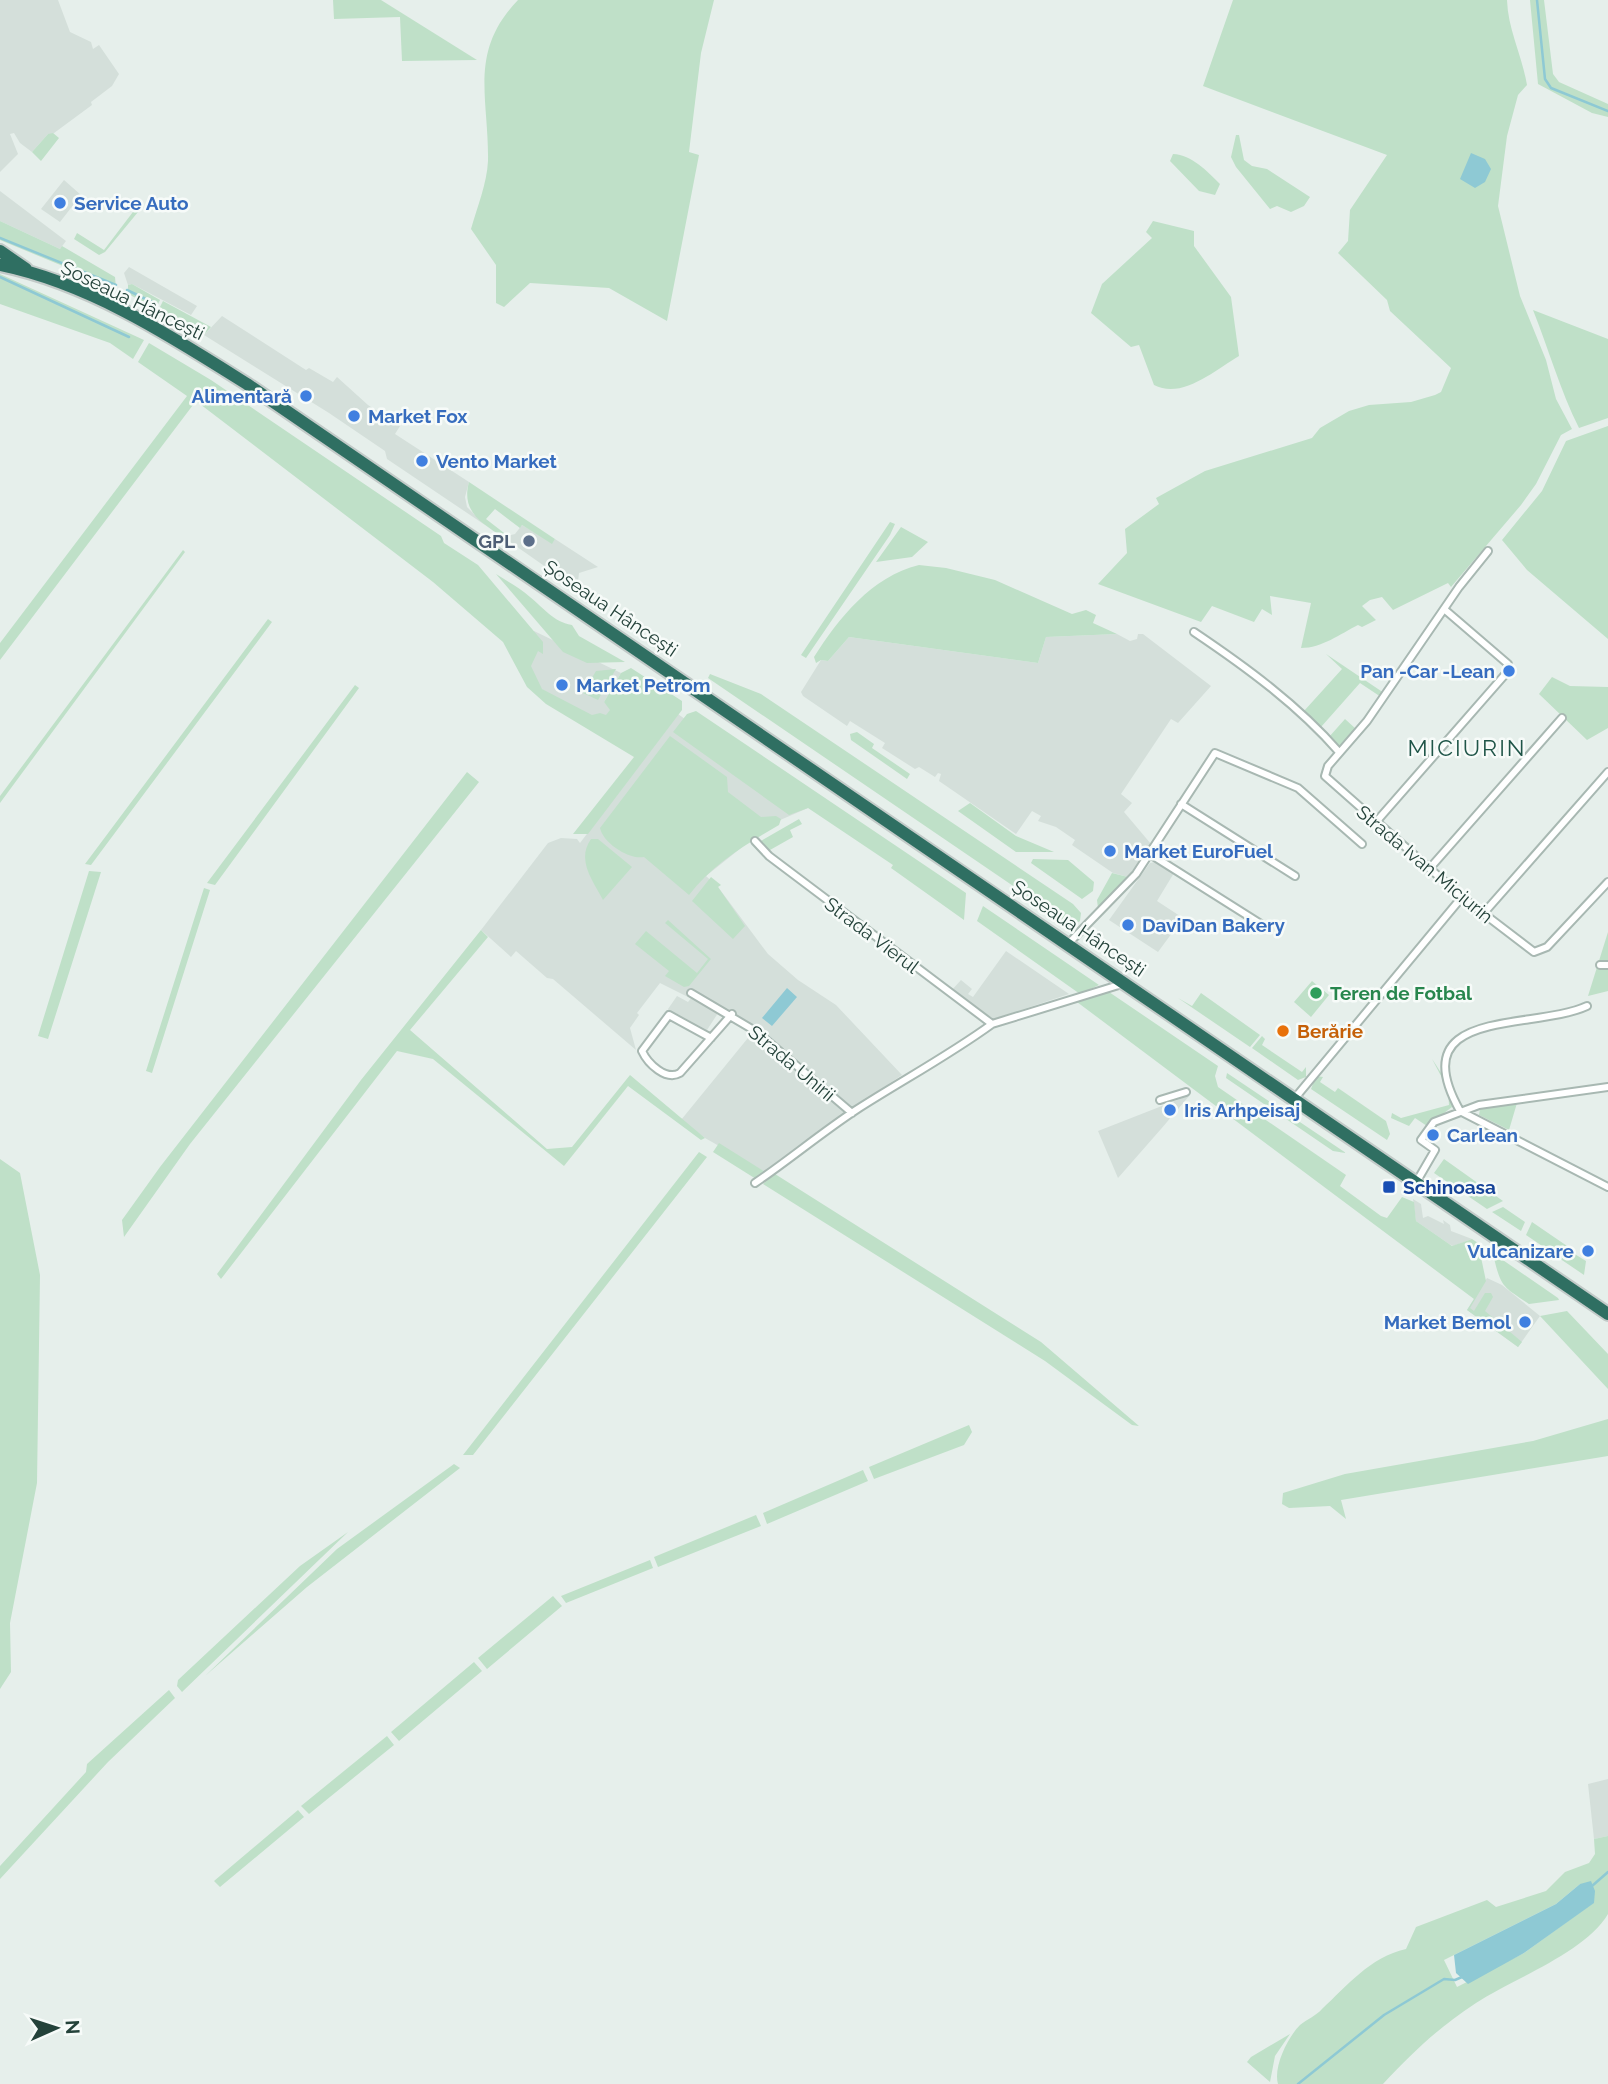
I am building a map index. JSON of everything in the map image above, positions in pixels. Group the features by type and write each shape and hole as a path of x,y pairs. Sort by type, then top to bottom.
{"highway":[{"name":"Șoseaua Hâncești","path":"0,251 29,271 149,324 247,384 1608,1314"},
{"name":"Șoseaua Hâncești","path":"0,265 29,271"}],"street":[{"path":"1194,632 1249,669 1325,735 1339,752 1367,722 1444,609 1488,551"},
{"path":"1377,822 1507,673 1508,667 1444,609"},
{"path":"1430,867 1562,718"},
{"name":"Strada Ivan Miciurin","path":"1339,752 1325,774 1462,897 1530,950 1538,951 1547,947 1608,882"},
{"path":"1068,944 1123,889 1150,854 1215,753 1298,788 1362,844"},
{"path":"1483,914 1608,772"},
{"path":"1181,804 1295,876"},
{"name":"Strada Vierul","path":"755,841 769,856 831,904 992,1024"},
{"path":"1150,854 1264,926"},
{"path":"1295,1098 1462,897"},
{"path":"755,1183 852,1113 907,1077 950,1054 992,1024 1126,983"},
{"name":"Strada Unirii","path":"691,993 732,1014 776,1047 852,1113"},
{"path":"1587,1006 1570,1013 1486,1026 1457,1043 1443,1063 1460,1111 1608,1187"},
{"name":"Strada Unirii","path":"711,1038 670,1015 642,1051 671,1077 680,1073 711,1038 732,1014"},
{"path":"1417,1181 1435,1150 1421,1140 1434,1122 1460,1111 1521,1098 1608,1087"},
{"path":"1599,1088 1608,1096"},
{"path":"1160,1100 1186,1092"}],"shaded area":[{"path":"0,0 58,0 70,32 91,42 93,49 99,45 119,74 112,86 91,102 92,105 50,136 48,134 32,152 20,143 14,133 10,134 18,154 0,172"},
{"path":"64,180 81,195 60,222 41,209"},
{"path":"0,191 66,241 60,249 0,221"},
{"path":"129,267 197,306 191,315 132,284 128,285 124,273"},
{"path":"222,316 306,370 309,368 333,382 337,377 368,405 400,426 395,434 469,482 465,497 467,507 485,525 387,459 385,451 329,413 204,335"},
{"path":"522,525 552,543 555,539 598,567 579,573 578,582 570,584 503,537 515,534"},
{"path":"534,631 621,673 604,702 615,710 602,730 531,682 519,658"},
{"path":"1117,634 1130,641 1137,639 1138,634 1143,634 1211,686 1178,723 1171,719 1121,794 1132,803 1124,812 1151,844 1128,877 1113,873 1072,845 1075,840 1056,827 1038,821 1041,816 1032,811 1016,834 939,781 941,774 938,773 935,777 919,767 915,769 882,748 885,743 850,721 847,726 801,692 821,660 828,661 849,637 1038,663 1046,637"},
{"path":"678,714 808,808 771,824 706,876 718,887 768,954 798,980 836,1005 902,1075 853,1108 785,1049 735,1014 693,990 688,997 660,983 637,1013 639,1015 630,1028 636,1050 553,979 547,978 516,951 511,957 481,930 548,843 561,838 577,839 580,843"},
{"path":"1155,862 1174,873 1157,901 1183,918 1158,952 1109,920 1150,863"},
{"path":"1006,951 1069,994 994,1019 951,991 961,980 972,989 968,994 973,997"},
{"path":"677,996 688,1002 692,997 720,1010 707,1030 668,1009"},
{"path":"752,1033 846,1113 765,1172 705,1138 681,1120"},
{"name":"Iris Arhpeisaj","path":"1190,1095 1161,1129 1118,1178 1098,1131"},
{"path":"1413,1199 1421,1204 1423,1218 1428,1216 1444,1224 1443,1220 1450,1225 1451,1231 1472,1239 1453,1246 1449,1244 1416,1221"},
{"path":"1487,1278 1502,1285 1540,1316 1518,1347 1467,1310"},
{"path":"1608,1779 1608,1836 1594,1839 1588,1784"}],"green space":[{"path":"333,0 381,0 477,60 402,61 400,17 334,19"},
{"path":"518,0 714,0 701,53 689,152 699,155 667,321 609,288 530,283 504,307 496,303 496,265 471,229 484,187 488,161 485,96 487,57 492,38 502,19"},
{"path":"1233,0 1507,0 1510,22 1527,85 1518,95 1507,136 1498,206 1520,296 1546,360 1556,399 1572,429 1561,435 1536,484 1521,505 1451,587 1448,583 1393,610 1382,597 1370,600 1362,606 1376,620 1362,627 1358,625 1316,646 1301,648 1311,603 1270,596 1272,615 1262,609 1254,622 1212,606 1201,622 1098,584 1127,553 1125,529 1159,504 1156,498 1205,471 1312,438 1320,428 1349,411 1369,405 1411,402 1435,395 1441,392 1451,368 1390,311 1387,300 1338,253 1348,241 1350,210 1387,155 1203,86"},
{"path":"1530,0 1544,0 1553,74 1559,82 1608,104 1608,117 1592,113 1538,84"},
{"path":"53,133 59,138 41,161 32,152 48,134"},
{"path":"1236,135 1239,135 1244,160 1252,166 1267,169 1310,197 1304,206 1291,212 1277,206 1270,209 1231,157"},
{"path":"1173,154 1193,161 1215,179 1220,184 1215,195 1199,191 1170,161"},
{"path":"139,204 138,212 105,252 99,255 74,239 77,233 104,250"},
{"path":"0,221 60,249 62,246 115,277 116,288 0,240"},
{"path":"1153,221 1194,231 1194,246 1231,297 1239,356 1198,381 1176,389 1154,385 1139,345 1131,347 1091,313 1102,284 1152,238 1146,232"},
{"path":"0,274 144,340 133,359 110,343 0,304"},
{"path":"132,284 160,300 156,308 128,294 128,285"},
{"path":"163,301 211,327 204,335 159,309"},
{"path":"1533,310 1608,339 1608,418 1579,428"},
{"path":"149,343 211,380 441,536 444,543 478,565 543,642 543,654 538,651 531,666 542,689 592,715 606,715 610,710 604,702 621,673 631,668 682,701 682,710 588,834 573,834 634,757 546,704 527,687 503,642 433,582 196,401 0,660 0,643 187,396 138,362"},
{"path":"1608,426 1608,639 1527,570 1502,540 1542,491 1566,441"},
{"path":"469,482 555,539 552,544 522,525 520,528 495,509 486,519 508,536 503,537 487,527 470,508 467,492"},
{"path":"890,522 895,524 890,535 806,658 801,655"},
{"path":"901,527 928,542 912,557 876,562"},
{"path":"183,550 185,552 0,803 0,796"},
{"path":"919,565 946,568 995,580 1072,614 1086,610 1096,615 1093,623 1117,634 1046,637 1038,663 849,637 828,661 821,660 816,663 814,657 824,642 858,601 886,579"},
{"path":"496,574 522,591 554,618 572,625 579,636 625,662 587,663 563,652"},
{"path":"268,619 272,622 91,865 85,864"},
{"path":"1326,654 1384,693 1381,697 1360,683 1321,727 1304,711 1342,669"},
{"path":"616,669 598,700 583,693 596,671"},
{"path":"710,674 761,694 1073,904 1081,913 1080,921 1072,926 708,678"},
{"path":"1552,677 1570,686 1608,687 1608,728 1587,740 1539,694"},
{"path":"355,685 359,688 215,885 207,883"},
{"path":"696,711 966,893 964,920 891,868 893,865 808,808 789,815 673,732 687,714"},
{"path":"1345,719 1356,729 1340,748 1329,737"},
{"path":"857,732 874,744 872,748 910,774 907,779 851,740 850,734"},
{"path":"670,736 727,777 728,792 761,817 776,816 781,819 779,825 719,865 689,895 644,857 631,856 611,845 600,828"},
{"path":"467,772 479,782 190,1144 124,1237 122,1220 160,1167"},
{"path":"970,803 1016,836 1054,852 1016,852 958,811"},
{"path":"799,819 802,824 790,830 793,837 770,850 770,853 759,842"},
{"path":"591,839 598,839 632,867 603,900 586,863 585,855"},
{"path":"1033,859 1068,860 1094,882 1093,891 1082,899 1031,863"},
{"path":"89,871 101,872 48,1039 38,1036"},
{"path":"1112,873 1128,877 1098,908 1097,900"},
{"path":"711,877 721,885 718,887 745,926 733,939 692,901"},
{"path":"204,888 210,890 152,1073 146,1071"},
{"path":"983,906 1099,985 1080,994 977,921"},
{"path":"668,920 711,959 689,986 684,987 665,976 669,971 635,944 646,931 697,973 708,959 665,923"},
{"path":"481,930 488,937 410,1030 547,1149 572,1147 630,1075 705,1138 701,1140 628,1086 564,1166 433,1059 397,1051 221,1279 217,1274 361,1080"},
{"path":"1608,932 1608,991 1588,996"},
{"path":"1312,981 1329,995 1311,1017 1294,1002"},
{"path":"1109,992 1218,1066 1215,1076 1218,1087 1346,1175 1340,1186 1381,1216 1387,1218 1402,1197 1414,1202 1416,1221 1452,1246 1472,1239 1478,1243 1486,1281 1470,1308 1474,1311 1485,1293 1491,1293 1493,1297 1485,1311 1522,1342 1518,1347 1467,1310 1474,1299 1077,1002"},
{"path":"1201,993 1260,1035 1250,1047 1178,998 1192,1006"},
{"path":"1262,1036 1265,1039 1262,1045 1302,1072 1306,1067 1306,1077 1298,1080 1252,1048"},
{"path":"1432,1059 1448,1087 1452,1107 1427,1126 1415,1118 1409,1126 1391,1118 1392,1113 1401,1118 1449,1105 1448,1089"},
{"path":"1227,1073 1346,1153 1333,1151 1226,1078"},
{"path":"1316,1076 1323,1077 1320,1082 1335,1092 1338,1088 1386,1121 1390,1134 1387,1140 1311,1089"},
{"path":"1517,1103 1509,1130 1479,1115 1480,1109"},
{"path":"719,1143 765,1172 756,1179 713,1152"},
{"path":"699,1152 707,1157 473,1455 463,1455"},
{"path":"0,1159 20,1173 40,1275 37,1483 10,1623 11,1672 0,1689"},
{"path":"1444,1159 1503,1201 1487,1209 1434,1173"},
{"path":"775,1174 1041,1342 1139,1426 1132,1425 1045,1361 763,1184"},
{"path":"1503,1207 1525,1222 1521,1231 1492,1212"},
{"path":"1532,1222 1570,1248 1551,1252 1526,1235"},
{"path":"1573,1253 1586,1261 1584,1275 1556,1256"},
{"path":"1497,1256 1559,1300 1529,1304 1514,1294 1505,1286 1499,1275 1494,1258"},
{"path":"1567,1311 1608,1354 1608,1389 1540,1316"},
{"path":"1608,1419 1608,1456 1341,1500 1346,1519 1330,1506 1289,1508 1282,1504 1283,1493 1345,1474 1533,1441"},
{"path":"969,1425 972,1432 964,1445 874,1479 869,1467"},
{"path":"454,1464 460,1468 307,1587 205,1676 337,1549"},
{"path":"863,1470 868,1481 767,1524 763,1513"},
{"path":"756,1515 761,1526 658,1567 654,1557"},
{"path":"348,1532 182,1692 177,1686 178,1680 300,1566"},
{"path":"650,1560 653,1568 566,1603 561,1596"},
{"path":"553,1596 562,1606 487,1669 478,1658"},
{"path":"474,1662 482,1671 399,1741 391,1732"},
{"path":"169,1690 175,1698 108,1762 0,1879 0,1866 86,1772 87,1764"},
{"path":"387,1736 394,1745 309,1814 301,1806"},
{"path":"298,1810 304,1817 220,1887 214,1881"},
{"path":"1608,1836 1608,1914 1583,1941 1548,1964 1462,2012 1427,2040 1383,2084 1278,2084 1278,2069 1283,2053 1300,2025 1320,2011 1370,1965 1406,1949 1416,1927 1487,1900 1496,1907 1546,1891 1565,1872 1589,1863 1595,1854 1594,1839","holes":["1580,1884 1593,1903 1524,1953 1457,1987 1444,1960 1556,1904"]},
{"path":"1290,2034 1275,2056 1270,2082 1247,2062"}],"water":[{"path":"1471,153 1485,159 1491,169 1485,182 1475,188 1460,179"},
{"path":"787,988 797,997 772,1026 762,1018"},
{"path":"1591,1881 1595,1891 1594,1903 1524,1953 1468,1984 1456,1973 1454,1955 1556,1904 1580,1884"}],"waterway":[{"path":"1537,0 1545,79 1551,88 1608,111"},
{"path":"0,238 116,285"},
{"path":"0,277 129,337"},
{"path":"127,290 156,304"},
{"path":"1592,1886 1608,1872"},
{"path":"1298,2084 1384,2015 1444,1979 1455,1980 1462,1977"}],"place":[{"name":"Service Auto","path":"60,203"},
{"name":"Alimentară","path":"306,396"},
{"name":"Market Fox","path":"354,416"},
{"name":"Vento Market","path":"422,461"},
{"name":"GPL","path":"529,541"},
{"name":"Pan -Car -Lean","path":"1509,671"},
{"name":"Market Petrom","path":"562,685"},
{"name":"Market EuroFuel","path":"1110,851"},
{"name":"DaviDan Bakery","path":"1128,925"},
{"name":"Teren de Fotbal","path":"1316,993"},
{"name":"Berărie","path":"1283,1031"},
{"name":"Iris Arhpeisaj","path":"1170,1110"},
{"name":"Carlean","path":"1433,1135"},
{"name":"Schinoasa","path":"1389,1187"},
{"name":"Vulcanizare","path":"1588,1251"},
{"name":"Market Bemol","path":"1525,1322"}],"district":[{"name":"MICIURIN","path":"1467,748"}]}
